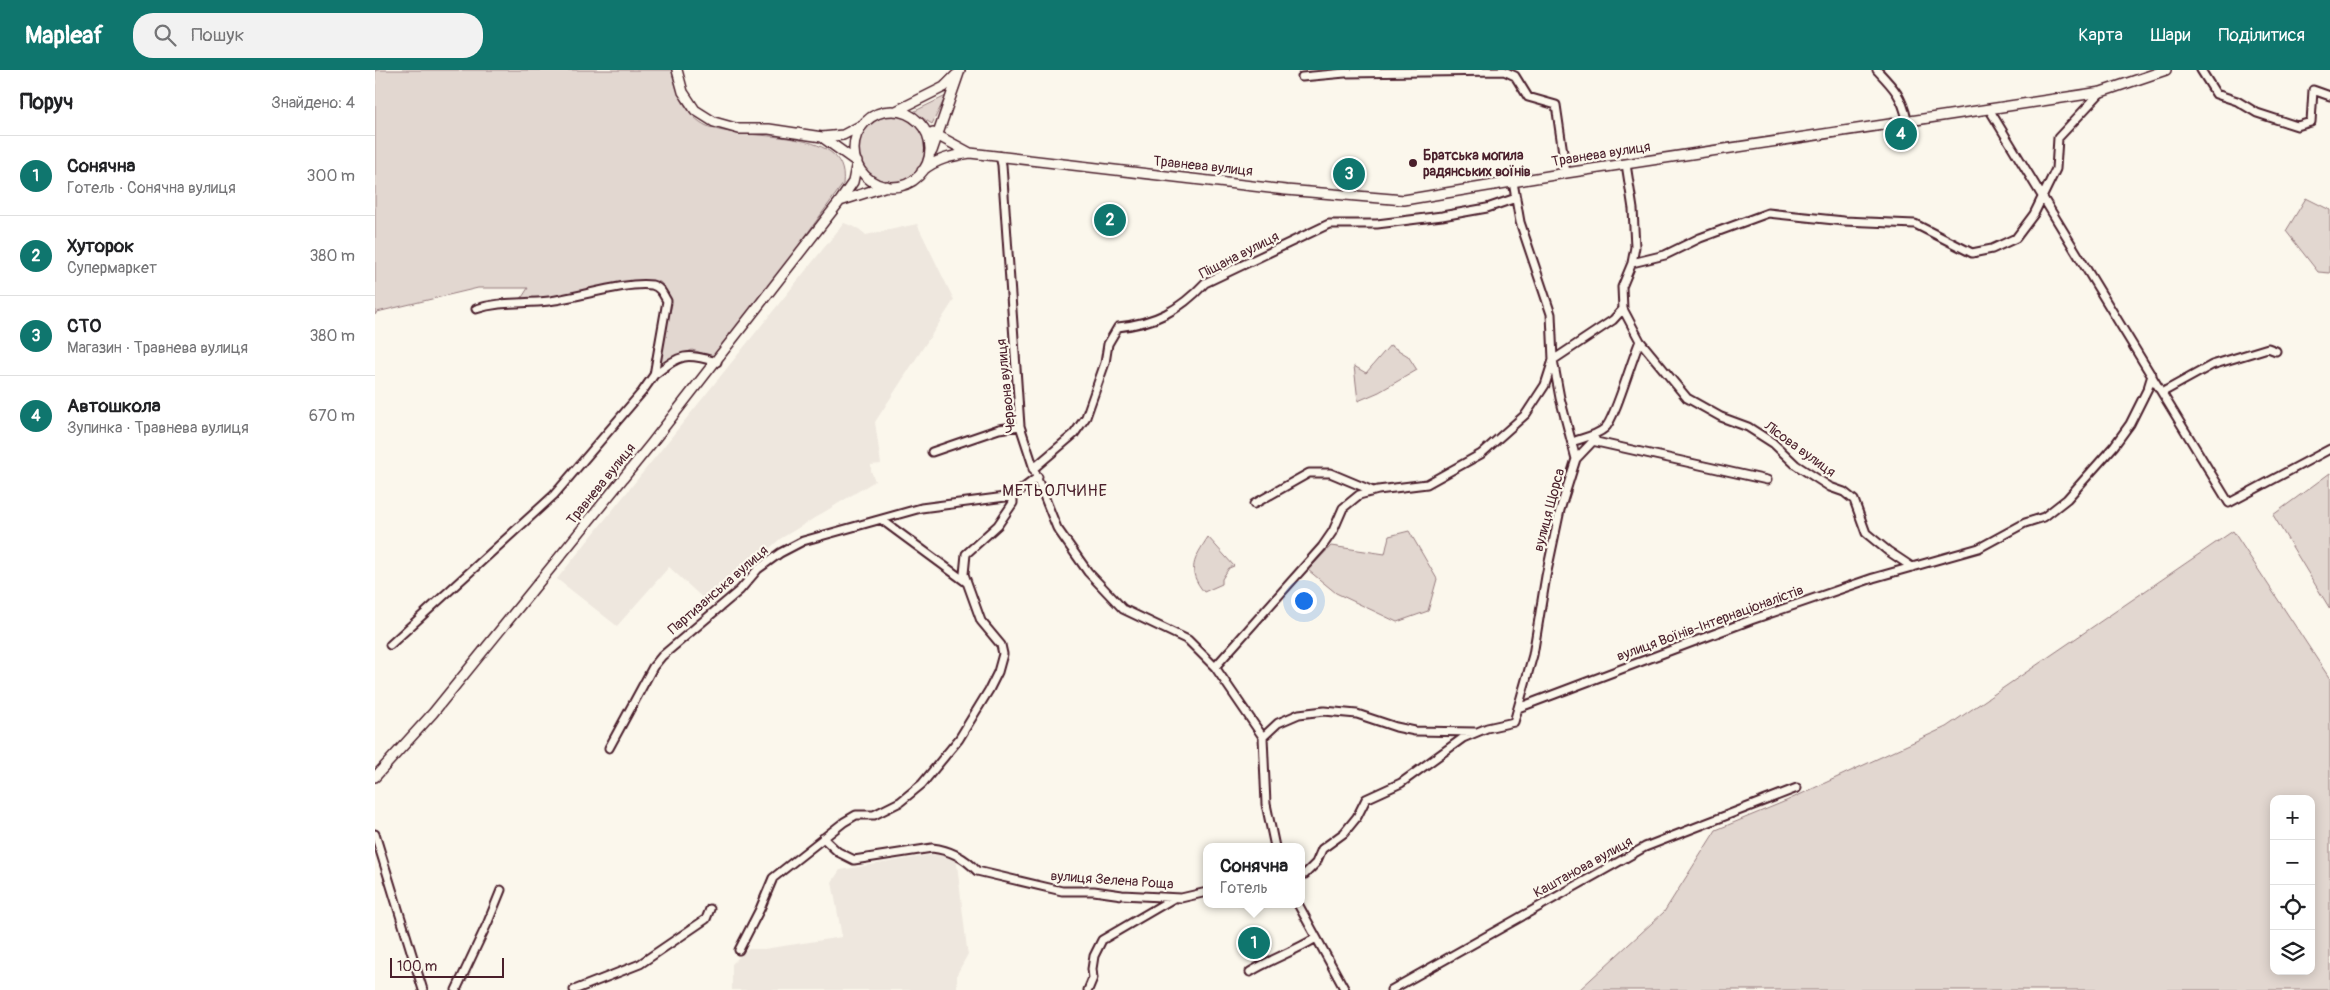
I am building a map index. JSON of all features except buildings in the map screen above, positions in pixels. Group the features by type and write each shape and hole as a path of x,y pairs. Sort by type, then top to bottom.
{"street":[{"path":"677,70 683,92 695,110 714,122 739,129 769,129 822,137 843,135 863,125 871,117 883,112 896,111 909,114 937,136 970,153"},
{"path":"1877,70 1895,88 1903,102 1907,120"},
{"name":"Травнева вулиця","path":"970,153 1286,190 1404,200 1907,120 2101,92 2166,70"},
{"path":"2201,70 2216,94 2237,101 2257,113 2297,126 2311,122 2313,90 2330,96"},
{"path":"896,111 944,87 959,72"},
{"path":"923,172 959,72"},
{"path":"1302,77 1345,73 1504,72 1515,76 1528,97 1556,104 1566,173"},
{"path":"1632,263 1665,254 1700,238 1768,213 1837,220 1915,224 1972,253 1992,249 2016,238 2034,214 2056,169 2058,138 2101,92"},
{"path":"1989,109 2229,502 2330,449"},
{"path":"857,162 854,144 863,125"},
{"path":"923,126 930,141 929,158"},
{"path":"822,137 857,162 870,180 887,186"},
{"path":"840,201 887,186 904,185 923,172 930,164 943,158 970,153"},
{"name":"Червона вулиця","path":"1000,156 1020,426 1033,469 1057,528 1088,572 1123,609 1188,640 1215,667 1263,737"},
{"name":"Травнева вулиця","path":"375,777 438,706 717,362 840,201 853,182 857,162"},
{"path":"1215,667 1322,547 1333,531 1343,508 1359,495 1373,491 1427,484 1481,454 1526,414 1545,385 1553,360 1613,320 1623,309 1622,287 1632,263 1635,247 1633,209 1626,164"},
{"name":"вулиця Щорса","path":"1305,874 1316,863 1321,849 1343,833 1357,817 1366,799 1401,783 1463,738 1514,722 1533,654 1544,586 1560,510 1576,459 1559,398 1553,360 1551,314 1520,222 1513,182"},
{"name":"Піщана вулиця","path":"1033,469 1074,434 1086,417 1105,363 1108,344 1118,327 1136,325 1163,317 1192,298 1205,283 1329,224 1377,224 1442,216 1487,208 1516,198"},
{"path":"476,309 499,303 548,302 633,286 652,285 660,288 667,301 654,375"},
{"name":"Лісова вулиця","path":"1623,309 1640,341 1687,398 1721,417 1748,427 1773,443 1796,465 1830,487 1844,492 1854,500 1866,533 1888,552 1912,567"},
{"path":"1576,459 1605,428 1640,341"},
{"path":"2163,392 2212,365 2268,348 2277,351"},
{"path":"390,645 555,495 654,375 673,361 691,355 717,362"},
{"name":"вулиця Воїнів-Інтернаціоналістів","path":"1518,708 1759,617 1873,578 1979,548 2025,523 2045,517 2055,510 2114,446 2130,424 2148,388 2152,375"},
{"path":"933,452 999,429 1020,426"},
{"path":"1572,442 1605,428"},
{"path":"1592,441 1739,472 1767,480"},
{"path":"1254,504 1309,473 1330,473 1373,491"},
{"path":"739,950 761,909 773,878 856,814 874,815 900,802 921,784 959,739 989,690 998,672 1003,654 1001,645 981,621 966,582 964,574 966,554 998,525 1013,503 1013,496 1037,477"},
{"name":"Партизанська вулиця","path":"609,748 653,667 666,652 739,590 758,569 780,552 803,541 921,508 1013,496"},
{"path":"882,520 966,582"},
{"name":"вулиця Щорса","path":"1263,737 1278,723 1299,714 1324,711 1357,714 1396,727 1415,730 1478,732"},
{"path":"1263,737 1266,804 1274,843"},
{"name":"Каштанова вулиця","path":"1391,990 1645,847 1797,788"},
{"path":"375,834 423,990"},
{"name":"вулиця Зелена Роща","path":"823,838 838,852 854,860 932,848 945,849 968,861 977,871 1062,891 1094,891 1122,895 1175,897 1203,893"},
{"path":"456,990 501,890"},
{"path":"1088,990 1093,978 1094,956 1102,940 1122,930 1175,897"},
{"path":"1300,908 1345,990"},
{"path":"574,990 640,964 706,919 710,909"},
{"path":"1250,972 1271,959 1303,946 1316,938"}],"shaded area":[{"path":"375,70 672,70 679,95 688,110 700,122 723,131 791,138 812,143 830,152 841,165 843,184 721,353 712,356 692,350 656,366 672,304 665,287 660,282 639,281 558,297 521,299 528,288 478,288 377,312 375,315"},
{"path":"946,96 932,124 913,112"},
{"path":"892,116 905,118 915,126 923,136 925,149 923,162 915,172 905,180 892,182 879,180 869,172 861,162 859,149 861,136 869,126 879,118"},
{"path":"2306,198 2330,210 2330,273 2318,272 2286,231"},
{"path":"844,223 859,229 866,235 917,224 954,300 875,422 881,464 871,465 875,481 780,539 708,603 669,567 617,626 557,579"},
{"path":"1390,345 1408,356 1417,370 1379,392 1358,401 1354,366 1366,373"},
{"path":"2330,473 2330,609 2273,515"},
{"path":"1409,531 1437,579 1428,611 1397,622 1336,593 1308,570 1331,546 1385,554 1389,536"},
{"path":"2233,531 2330,679 2330,990 1579,990 1664,912 1716,830 1786,801 1946,727"},
{"path":"1208,537 1234,566 1229,568 1222,579 1222,584 1204,592 1195,577 1194,564"},
{"path":"942,853 952,856 957,864 968,954 957,974 957,990 732,990 732,964 747,949 764,949 842,937 832,882 840,870"}],"place":[{"name":"Автошкола","path":"1901,134"},
{"name":"Братська могила радянських воїнів","path":"1413,163"},
{"name":"СТО","path":"1349,174"},
{"name":"Хуторок","path":"1110,220"},
{"name":"Сонячна","path":"1254,943"}],"district":[{"name":"МЕТЬОЛЧИНЕ","path":"1055,491"}]}
